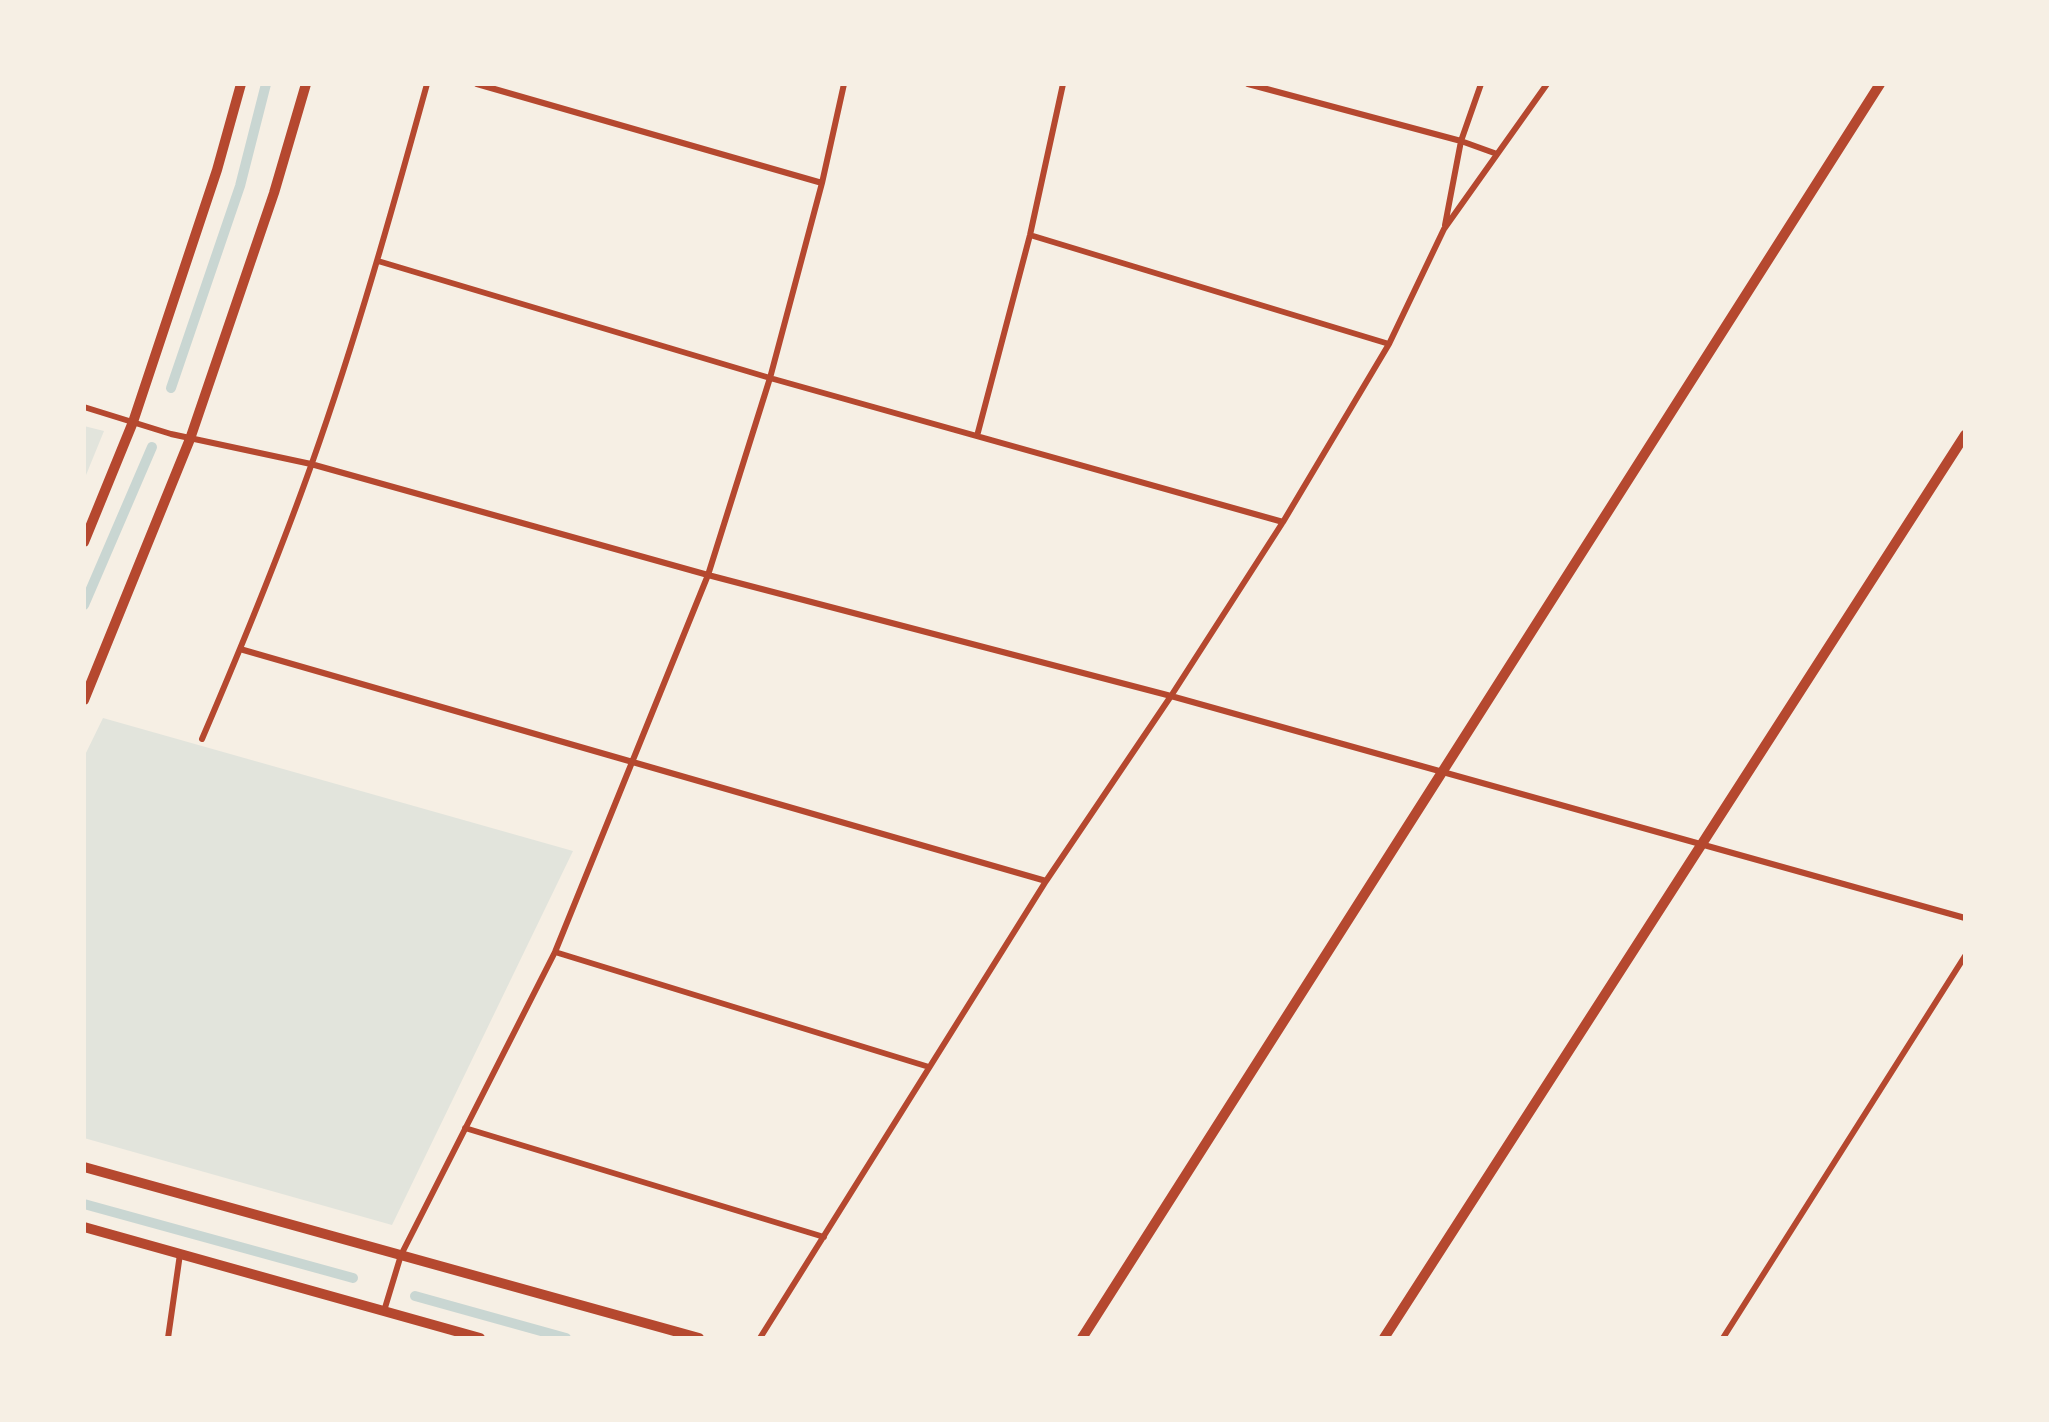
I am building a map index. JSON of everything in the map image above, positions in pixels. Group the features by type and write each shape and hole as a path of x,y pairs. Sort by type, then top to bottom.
{"street":[{"path":"84,542 133,422 217,170 241,84"},
{"path":"84,700 190,439 274,193 306,84"},
{"path":"202,739 240,649 311,464 378,261 427,84"},
{"path":"477,84 822,183"},
{"path":"384,1311 401,1255 555,952 708,575 770,378 822,183 843,84"},
{"path":"977,436 1030,235 1063,84"},
{"path":"1248,84 1461,141 1497,154"},
{"path":"1444,229 1461,141 1481,84"},
{"path":"760,1338 1046,881 1171,696 1283,522 1389,344 1444,229 1547,84"},
{"path":"1082,1338 1880,84"},
{"path":"1030,235 1389,344"},
{"path":"378,261 770,378 1283,522"},
{"path":"84,406 190,439 311,464 708,575 1171,696 1965,918"},
{"path":"1384,1338 1965,435"},
{"path":"240,649 1046,881"},
{"path":"555,952 929,1067"},
{"path":"1723,1338 1965,956"},
{"path":"465,1128 824,1237"},
{"path":"84,1167 699,1338"},
{"path":"84,1227 480,1338"},
{"path":"168,1338 180,1254"}],"shaded area":[{"path":"84,426 104,431 84,480"},
{"path":"103,718 573,851 392,1225 84,1138 84,757"}],"waterway":[{"path":"171,388 240,186 266,84"},
{"path":"84,605 152,447"},
{"path":"84,1204 353,1278"},
{"path":"415,1296 566,1338"}]}
